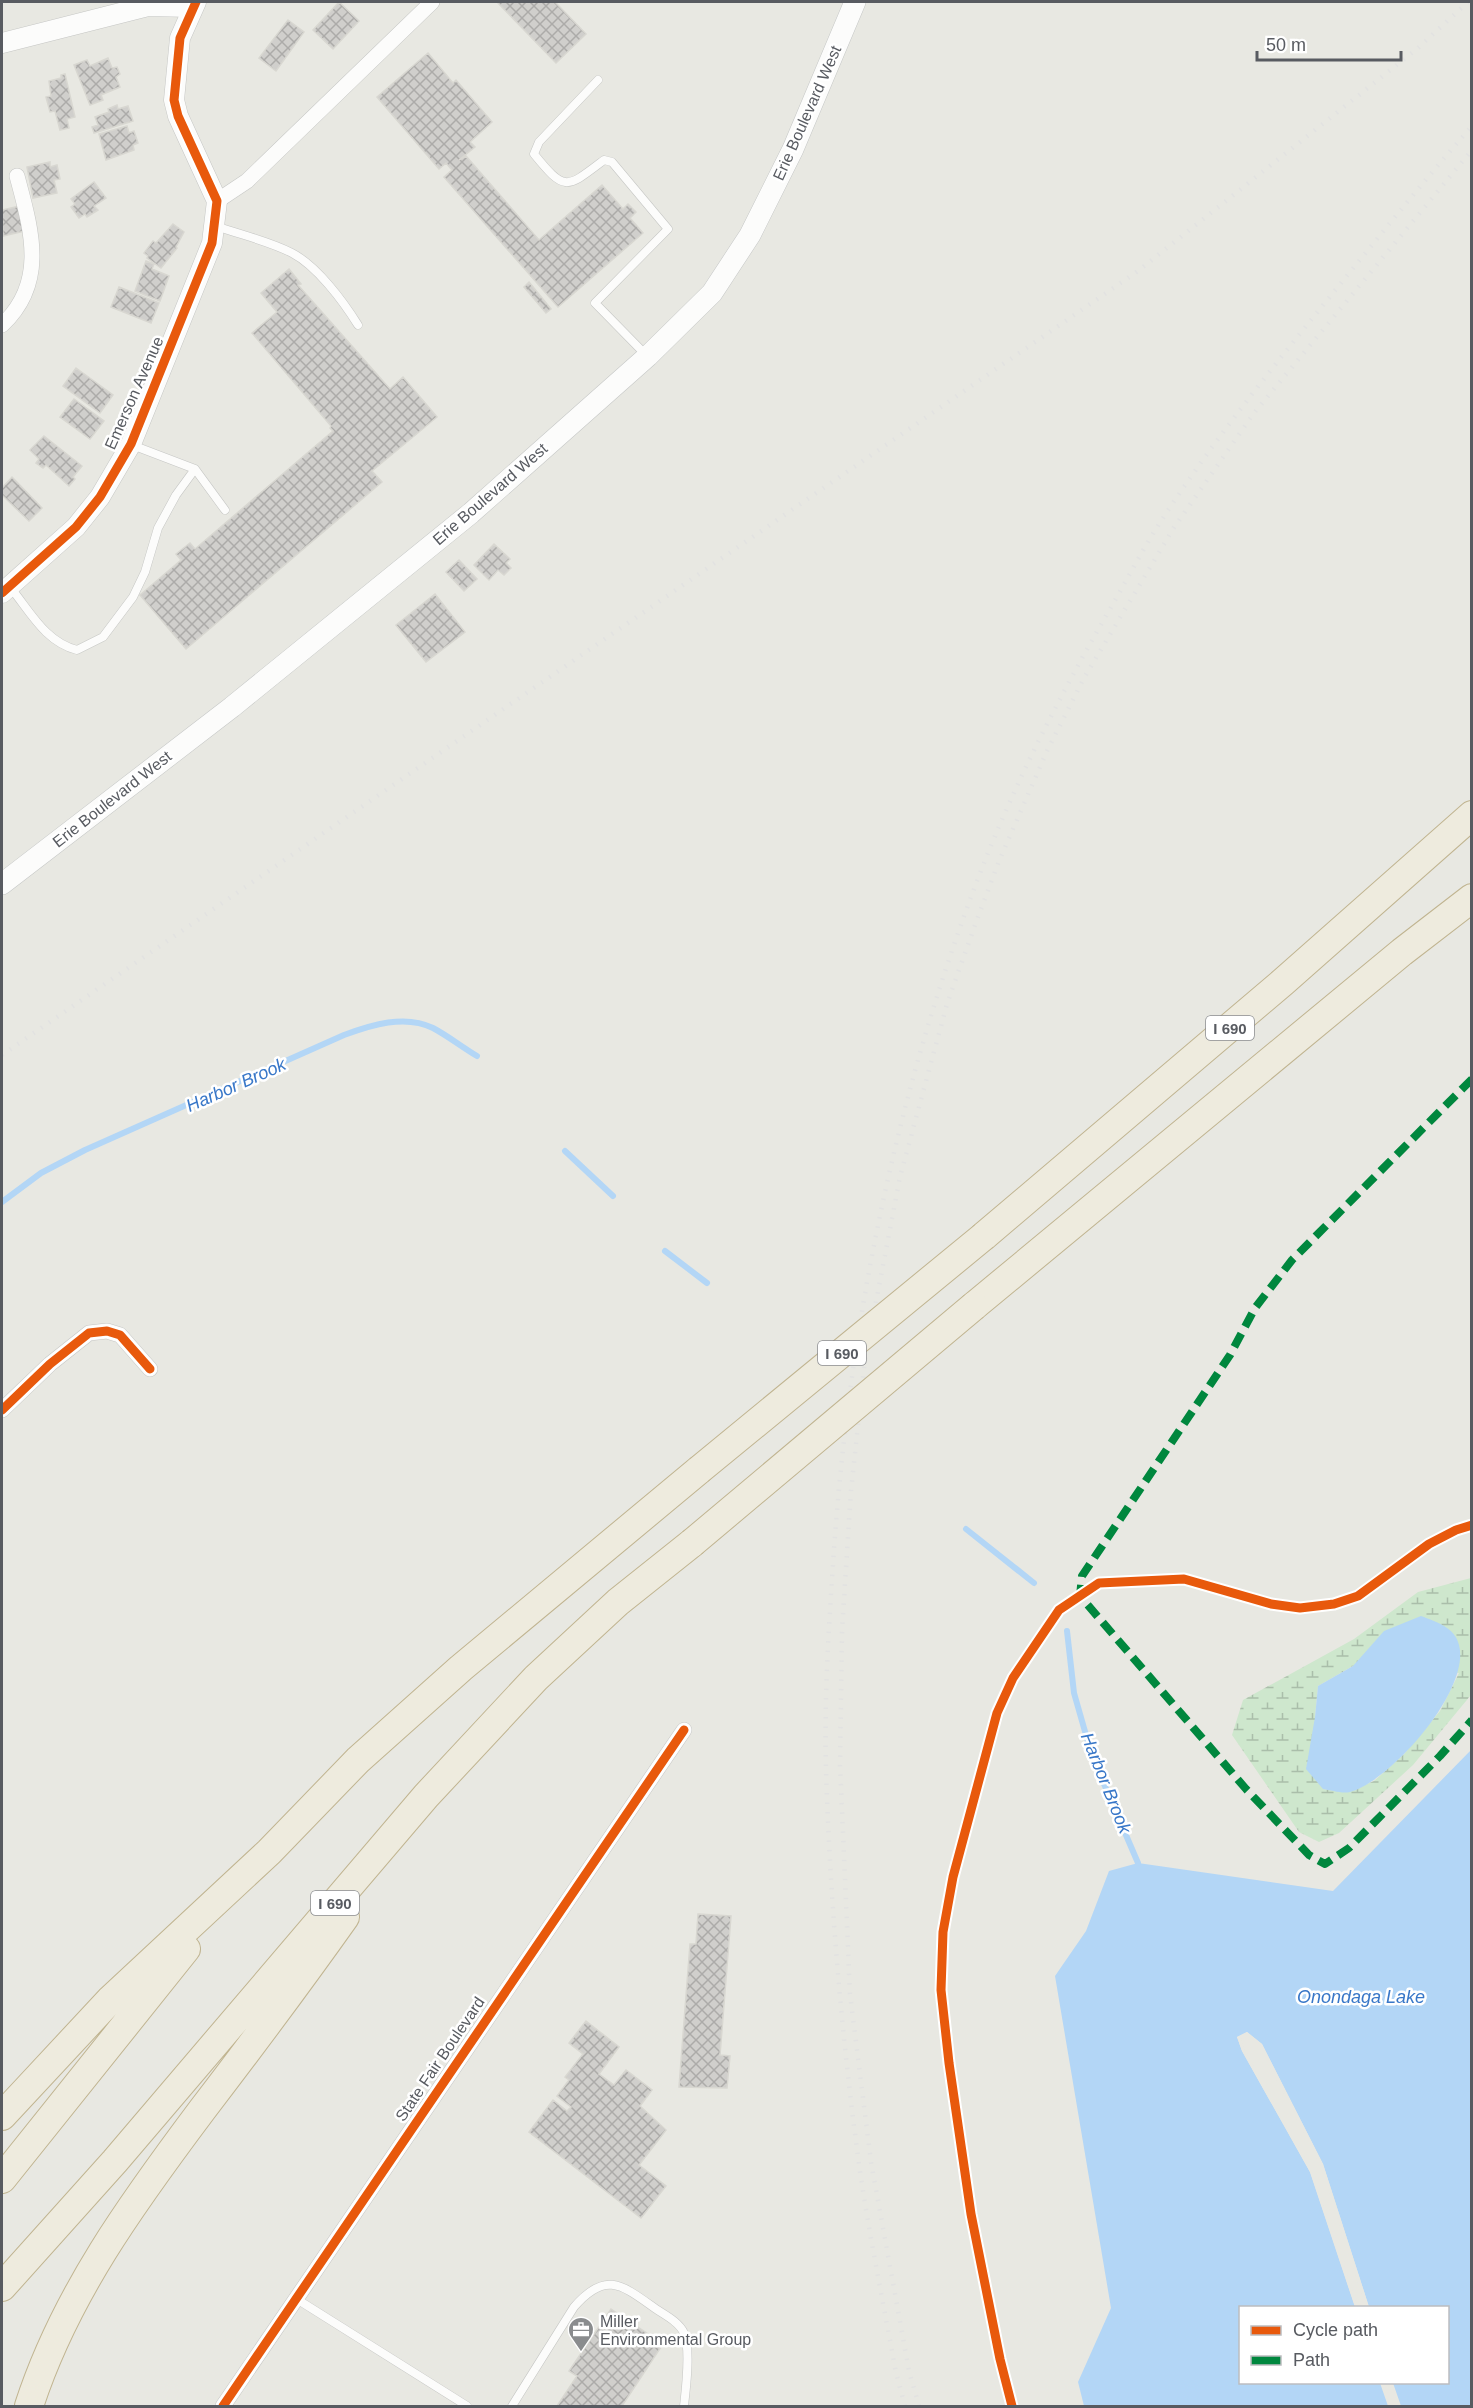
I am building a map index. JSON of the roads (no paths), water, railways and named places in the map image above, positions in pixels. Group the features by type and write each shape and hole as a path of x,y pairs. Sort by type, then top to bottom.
{"highway":[{"name":"I 690","path":"2,2179 179,1957 269,1852 358,1760 453,1676 699,1470 984,1236 1283,982 1472,815"},
{"name":"I 690","path":"2,2287 116,2161 426,1796 536,1678 618,1602 692,1543 1402,952 1472,898"},
{"path":"29,2406 54,2340 87,2274 135,2201 303,1976 426,1796"},
{"path":"2,2116 110,2000 269,1852"}],"main road":[{"name":"Erie Boulevard West","path":"2,884 232,707 462,521 648,356 712,292 750,235 793,149 855,2"}],"street":[{"path":"2,43 148,6 194,4 180,38 174,100 178,116 217,201 246,181 432,2"},
{"path":"2,325 16,308 29,285 34,250 16,176"},
{"name":"Emerson Avenue","path":"5,590 76,527 100,497 130,444 212,243 217,201"},
{"path":"2,1410 50,1364 89,1333 107,1331 120,1335 150,1369"},
{"name":"State Fair Boulevard","path":"223,2406 684,1730"}],"lane":[{"path":"598,80 539,142 534,154 552,175 565,183 576,181 604,160 612,162 668,229 595,303 648,356"},
{"path":"215,226 293,253 316,273 346,305 358,326"},
{"path":"130,444 195,469 225,510"},
{"path":"5,590 45,632 63,646 76,650 103,637 133,597 145,572 158,528 176,495 195,469"},
{"path":"512,2406 579,2301 599,2286 615,2284 654,2307 679,2325 685,2334 687,2370 684,2406"},
{"path":"295,2298 467,2406"}],"water":[{"path":"1421,1616 1449,1629 1459,1645 1459,1664 1453,1685 1441,1708 1406,1753 1386,1771 1350,1792 1323,1789 1306,1769 1318,1686 1353,1666 1384,1631"},
{"name":"Onondaga Lake","path":"1471,1750 1471,2406 1401,2406 1393,2384 1449,2384 1449,2306 1369,2306 1323,2164 1262,2044 1247,2032 1237,2037 1242,2051 1310,2172 1355,2306 1239,2306 1239,2384 1380,2384 1388,2406 1084,2406 1078,2382 1111,2308 1055,1976 1086,1931 1109,1871 1138,1863 1333,1891"}],"waterway":[{"name":"Harbor Brook","path":"2,1202 41,1173 85,1150 344,1035 365,1028 400,1021 422,1024 439,1031 477,1056"},
{"name":"Harbor Brook","path":"565,1151 613,1196"},
{"name":"Harbor Brook","path":"665,1251 707,1283"},
{"name":"Harbor Brook","path":"966,1529 1034,1583"},
{"name":"Harbor Brook","path":"1067,1631 1074,1693 1092,1756 1138,1863"}],"railway":[{"path":"2,1055 1138,271 1418,48 1468,2"},
{"path":"905,2406 896,2373 871,2238 852,2109 833,1915 826,1742 827,1660 834,1550 852,1375 883,1201 903,1115 954,945 998,829 1061,698 1144,549 1201,463 1261,382 1397,214 1472,126"},
{"path":"919,2406 909,2371 871,2162 850,1994 840,1765 842,1630 851,1491 865,1359 900,1177 947,1004 975,925 999,861 1047,751 1084,678 1173,529 1254,413 1472,150"}],"place":[{"name":"Miller Environmental Group","path":"581,2353"}]}
